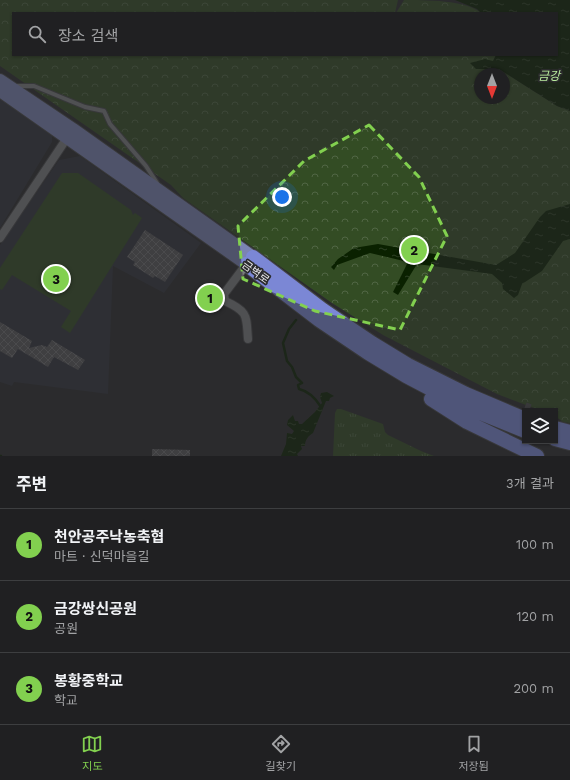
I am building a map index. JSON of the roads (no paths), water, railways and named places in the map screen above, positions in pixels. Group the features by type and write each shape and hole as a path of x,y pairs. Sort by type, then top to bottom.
{"highway":[{"name":"금벽로","path":"250,261 354,331 415,368 466,394 522,413"},
{"name":"금벽로","path":"250,261 319,320 368,353 406,376 463,406 522,430"},
{"path":"406,376 433,401 467,422 537,456"},
{"path":"558,429 570,432"},
{"path":"558,440 570,443"}],"main road":[{"name":"금벽로","path":"3,85 250,261"},
{"name":"금벽로","path":"70,133 164,193 250,261"}],"street":[{"path":"0,238 70,133"},
{"path":"248,339 246,315 225,301 224,294 250,261"}],"lane":[{"path":"3,85 34,86 85,107 104,111 110,124 146,166 164,193"}],"water":[{"name":"금강","path":"455,0 570,0 570,111 557,106 510,76 510,68 475,68 470,63 485,59 493,61 496,56 558,56 558,12 480,12 477,9"},
{"path":"570,204 570,239 563,241 542,271 522,284 518,295 514,298 503,289 502,283 492,274 417,264 398,295 393,292 408,262 370,253 337,265 334,270 331,267 338,259 354,248 378,244 496,265 515,253 540,217 546,211"},
{"path":"327,392 334,396 330,398 329,401 326,401 313,433 307,438 305,446 301,446 302,449 297,454 298,456 281,456 286,444 287,433 292,434 294,431 287,425 288,420 293,415 295,421 302,424 322,403 320,397 321,393"}],"waterway":[{"path":"296,320 289,329 283,343 287,361 292,367 296,377 302,383 298,385 299,389 312,396 321,407"}],"place":[{"name":"금강쌍신공원","path":"414,250"},
{"name":"봉황중학교","path":"56,279"},
{"name":"천안공주낙농축협","path":"210,298"}]}
